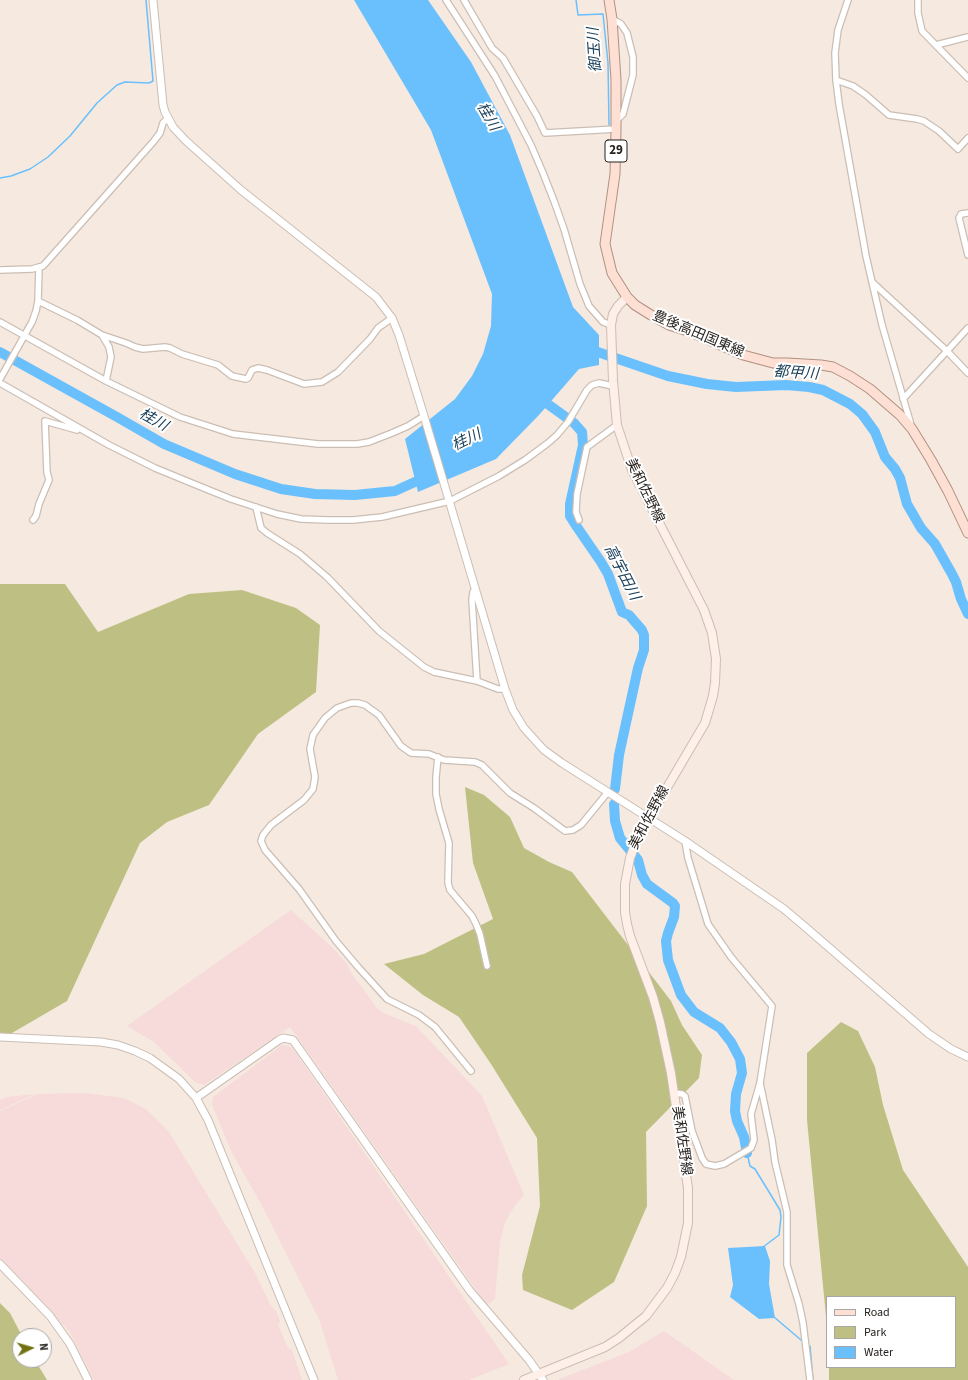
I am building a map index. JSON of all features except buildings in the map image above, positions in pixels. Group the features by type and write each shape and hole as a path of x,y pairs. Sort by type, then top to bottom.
{"main road":[{"name":"豊後高田国東線","path":"609,0 612,19 616,80 616,125 615,174 605,244 612,273 627,297 635,305 651,316 669,325 691,332 743,355 773,363 787,362 821,365 841,371 870,389 900,415 912,429 948,491 968,533"},
{"name":"美和佐野線","path":"524,1380 541,1377 604,1346 628,1331 646,1316 657,1303 675,1273 686,1240 688,1223 688,1188 671,1073 660,1022 627,924 625,884 633,848 648,818 705,723 716,683 716,659 712,633 704,610 632,470 617,425 610,329 613,314 618,306 627,297"}],"street":[{"path":"153,0 161,90 165,112 173,127 185,140 241,190 376,297 392,318 399,335 425,417 505,689 518,718 538,743 562,763 685,841 784,909 940,1042 968,1057"},
{"path":"446,0 495,76 531,145 554,201 580,284 589,306 610,329"},
{"path":"464,0 492,48 502,58 537,116 545,133 616,125 622,114 633,75 633,57 627,33 621,24 612,19"},
{"path":"848,0 837,37 835,53 836,80 853,188 872,282 882,325 912,429"},
{"path":"918,0 918,13 922,31 968,78"},
{"path":"936,45 968,37"},
{"path":"836,80 853,86 889,115 918,118 924,121 939,131 958,149 968,138"},
{"path":"0,270 32,269 45,263 148,148 160,133 163,123 168,118"},
{"path":"968,213 961,214 959,218 968,254"},
{"path":"0,379 32,322 38,301 39,267"},
{"path":"872,282 947,351 968,373"},
{"path":"38,301 77,320 102,335 135,347 143,349 170,348 182,354 218,365 232,376 247,379 252,370 258,368 304,384 322,382 338,372 370,339 378,328 392,318"},
{"path":"0,322 24,337 106,381 180,417 233,434 318,444 357,444 369,442 392,433 425,417"},
{"path":"903,399 968,328"},
{"path":"102,335 109,347 111,357 106,381"},
{"path":"0,383 109,445 155,468 231,499 278,514 301,519 353,520 382,518 449,499 499,476 525,460 548,443 569,420 587,390 592,385 599,383 613,384"},
{"path":"33,520 36,516 39,504 49,480 45,421 85,432"},
{"path":"579,520 576,512 577,494 587,447 617,425"},
{"path":"256,507 261,528 267,534 300,554 379,631 424,667 434,672 477,681 498,689 505,689"},
{"path":"475,589 472,600 477,681"},
{"path":"471,1071 435,1027 419,1015 387,999 358,968 336,941 299,889 265,850 261,841 263,835 271,825 304,800 313,790 315,777 310,748 313,735 325,718 345,704 351,703 358,703 372,710 385,722 405,750 411,753 429,754 444,760 475,762 482,765 510,793 566,831 573,830 581,825 608,792"},
{"path":"438,757 436,794 449,843 448,883 450,890 472,916 476,924 480,934 487,966"},
{"path":"674,1093 682,1094 684,1096 692,1130 704,1163 711,1166 720,1165 751,1148 754,1140 751,1114 760,1083 772,1006 731,957 708,924 688,858 685,841"},
{"path":"0,1037 86,1040 118,1045 155,1061 179,1079 196,1098 211,1127 314,1380"},
{"path":"196,1098 279,1040 283,1038 293,1040 470,1291 529,1360 541,1377"},
{"path":"760,1083 775,1162 787,1212 787,1265 803,1323 810,1380"},
{"path":"0,1264 50,1316 61,1330 88,1380"}],"shaded area":[{"path":"291,910 332,947 347,964 352,974 377,1008 383,1013 416,1026 482,1096 524,1195 514,1207 505,1222 500,1242 495,1298 490,1303 486,1304 290,1027 204,1085 195,1082 154,1042 127,1026"},
{"path":"282,1045 292,1047 509,1364 469,1380 338,1380 319,1319 261,1204 232,1153 212,1105 213,1097"},
{"path":"84,1093 124,1098 146,1109 169,1132 255,1273 271,1306 276,1311 280,1321 278,1325 288,1348 292,1350 302,1380 94,1380 69,1331 0,1259 0,1111 38,1094"},
{"path":"35,1094 0,1110 0,1100 7,1097"},
{"path":"664,1331 734,1380 559,1380 629,1352"}],"green space":[{"path":"0,584 65,584 98,632 189,594 242,590 296,608 320,625 316,692 258,734 209,805 167,822 140,843 67,1001 0,1040"},
{"path":"465,787 484,795 510,817 524,848 549,862 572,872 671,1001 682,1025 702,1055 699,1078 646,1132 647,1206 614,1282 572,1310 523,1290 522,1275 540,1206 537,1138 491,1064 459,1017 423,995 384,964 424,954 493,919 473,863"},
{"path":"841,1022 858,1031 875,1067 883,1105 903,1170 968,1267 968,1380 829,1380 829,1368 956,1368 956,1296 826,1296 826,1317 807,1120 807,1053"},
{"path":"0,1303 10,1313 18,1328 12,1328 12,1368 40,1368 47,1380 0,1380"}],"water":[{"path":"354,0 428,0 471,62 510,135 573,307 599,335 599,365 579,369 539,415 496,459 418,492 405,439 455,399 472,376 483,354 491,326 492,294 431,130"},
{"path":"765,1246 770,1261 769,1284 775,1318 759,1319 730,1297 733,1285 728,1248"}],"waterway":[{"path":"0,178 11,176 30,169 48,157 70,136 97,103 117,85 125,82 149,83 153,81 146,0"},
{"name":"御玉川","path":"576,0 578,15 603,14 608,63 609,125"},
{"name":"都甲川","path":"586,348 668,376 707,384 736,387 786,385 809,387 823,390 850,404 862,414 875,432 885,457 900,478 907,504 921,528 935,544 952,574 968,614"},
{"name":"桂川","path":"0,352 164,444 235,474 281,489 315,494 355,495 395,491 428,476"},
{"name":"高宇田川","path":"538,397 574,423 582,432 583,445 570,504 570,516 608,574 622,612 629,615 642,630 644,635 644,650 638,668 619,755 615,789"},
{"name":"高宇田川","path":"614,804 615,821 620,838 638,860 642,875 647,884 675,906 674,917 666,941 668,960 681,995 694,1012 720,1028 731,1042 740,1059 742,1073 736,1094 735,1111 737,1121 744,1137 747,1153"},
{"name":"高宇田川","path":"747,1153 750,1166 755,1169 780,1210 781,1217 779,1235 763,1247"},
{"name":"高宇田川","path":"774,1317 801,1340"},
{"name":"高宇田川","path":"810,1346 813,1380"}]}
